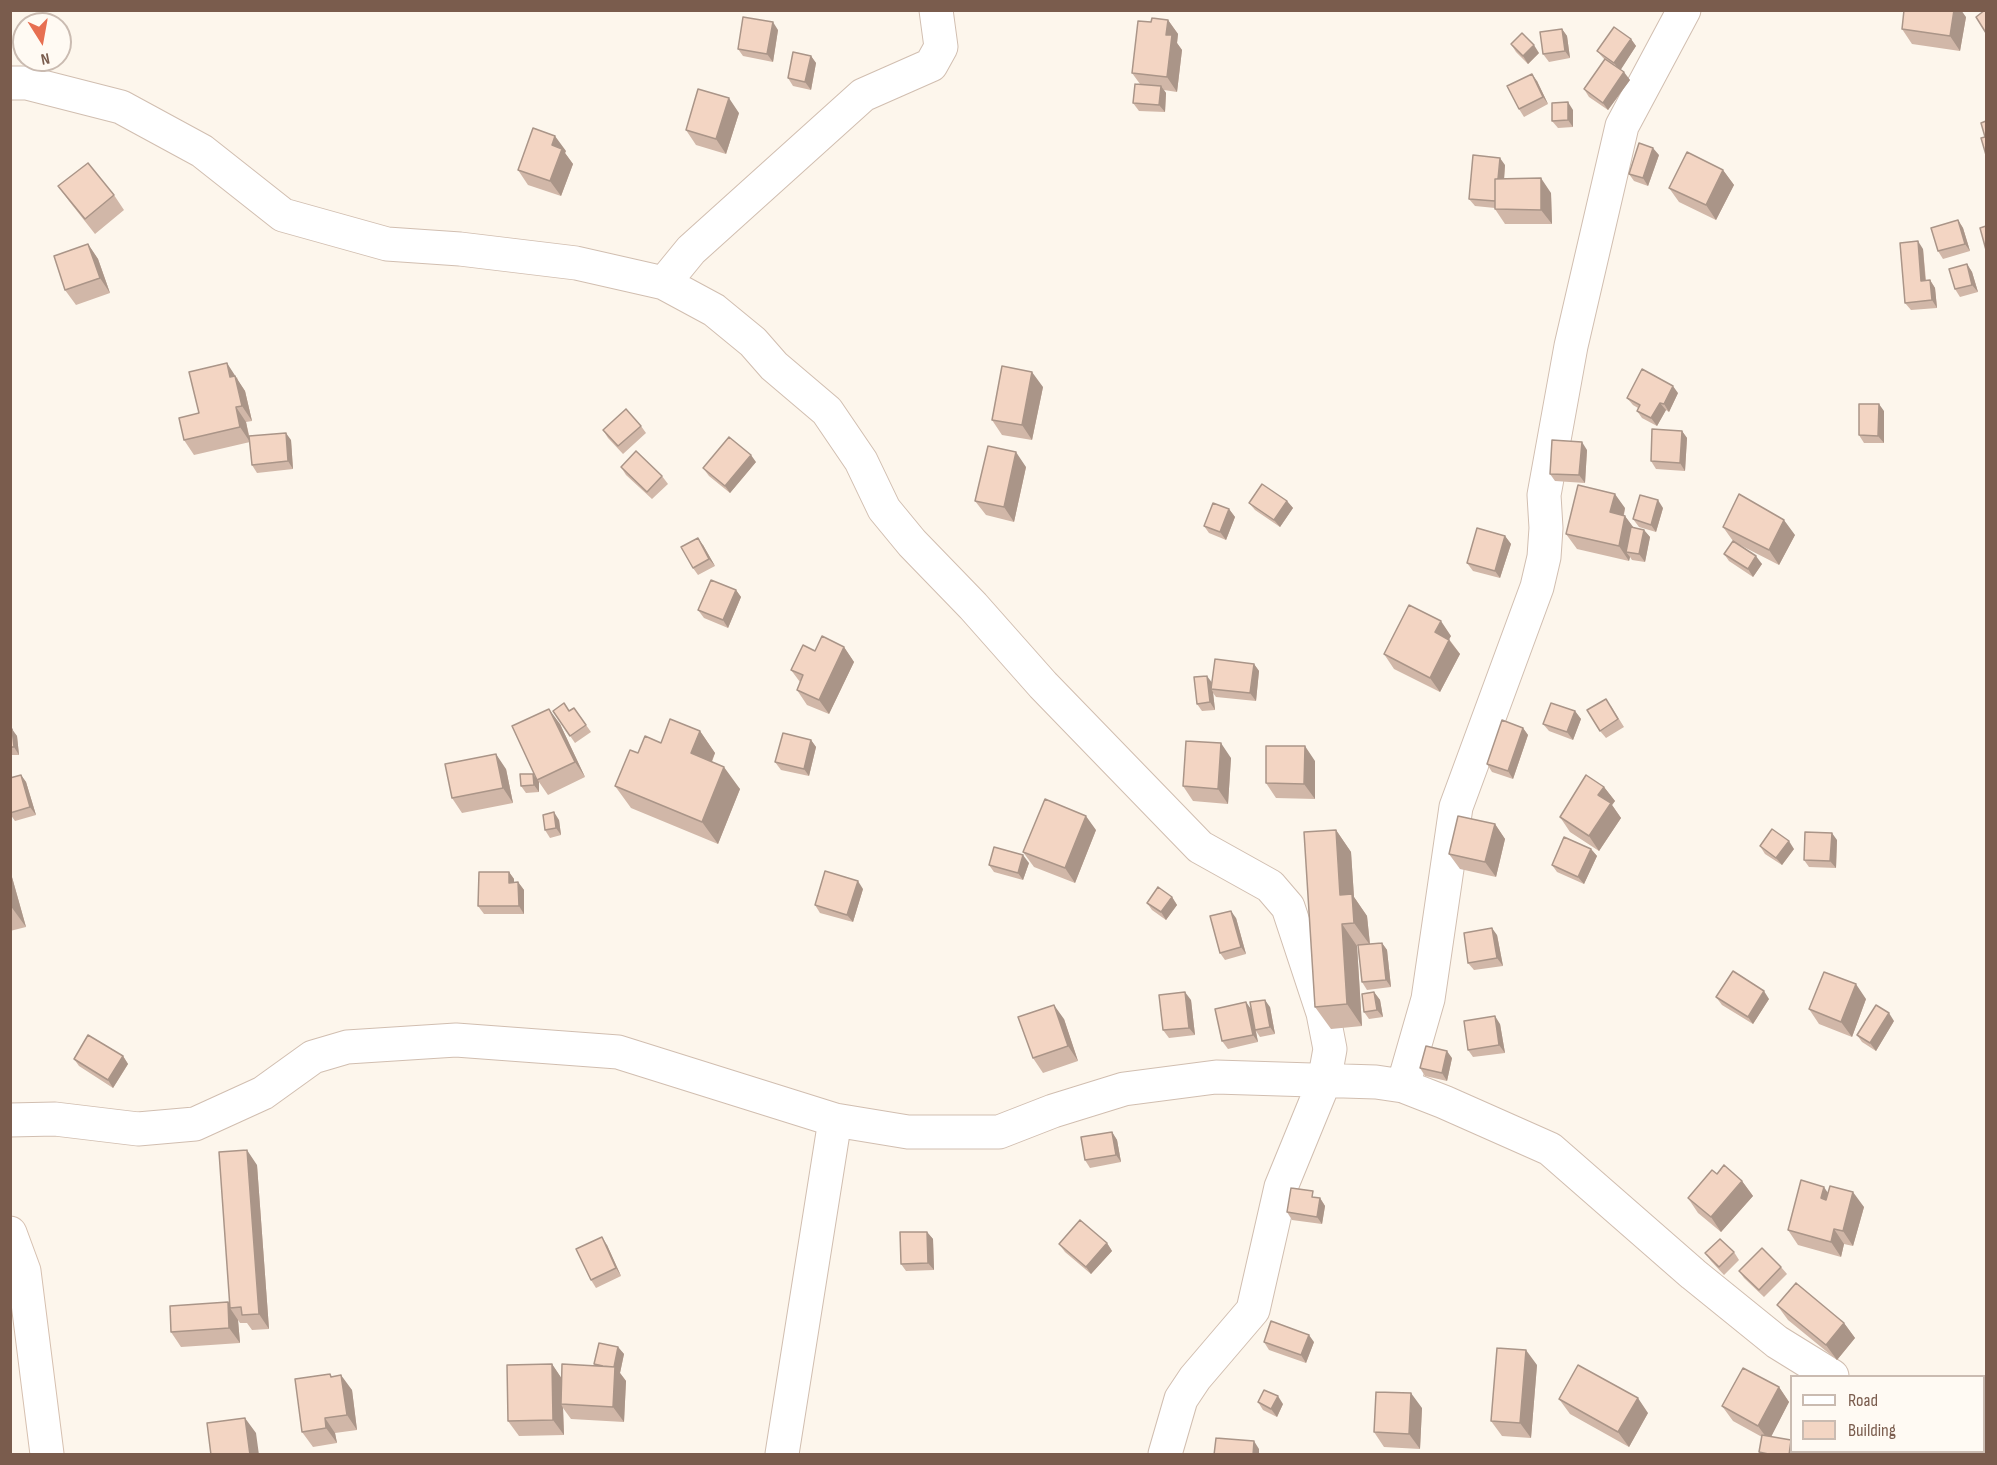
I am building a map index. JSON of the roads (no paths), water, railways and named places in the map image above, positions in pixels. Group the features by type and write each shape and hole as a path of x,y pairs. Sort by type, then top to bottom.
{"street":[{"path":"664,283 690,250 863,95 932,65 941,47 936,10"},
{"path":"1403,1086 1428,999 1456,807 1537,587 1544,557 1546,528 1544,495 1549,466 1571,346 1622,126 1684,10"},
{"path":"10,83 27,83 121,107 202,151 283,215 387,244 460,249 576,263 664,283 714,310 753,342 774,366 827,411 861,461 884,509 912,543 973,606 1043,685 1200,847 1270,886 1288,907 1323,1012 1330,1049 1324,1082 1281,1187 1253,1310 1195,1378 1181,1399 1165,1455"},
{"path":"10,1120 55,1119 138,1130 195,1124 263,1093 313,1057 347,1047 456,1040 618,1052 835,1120 908,1132 999,1132 1053,1111 1124,1089 1216,1077 1376,1082 1403,1086 1550,1149 1693,1274 1768,1335 1829,1375"},
{"path":"782,1455 835,1120"},
{"path":"10,1233 24,1271 47,1455"}]}
